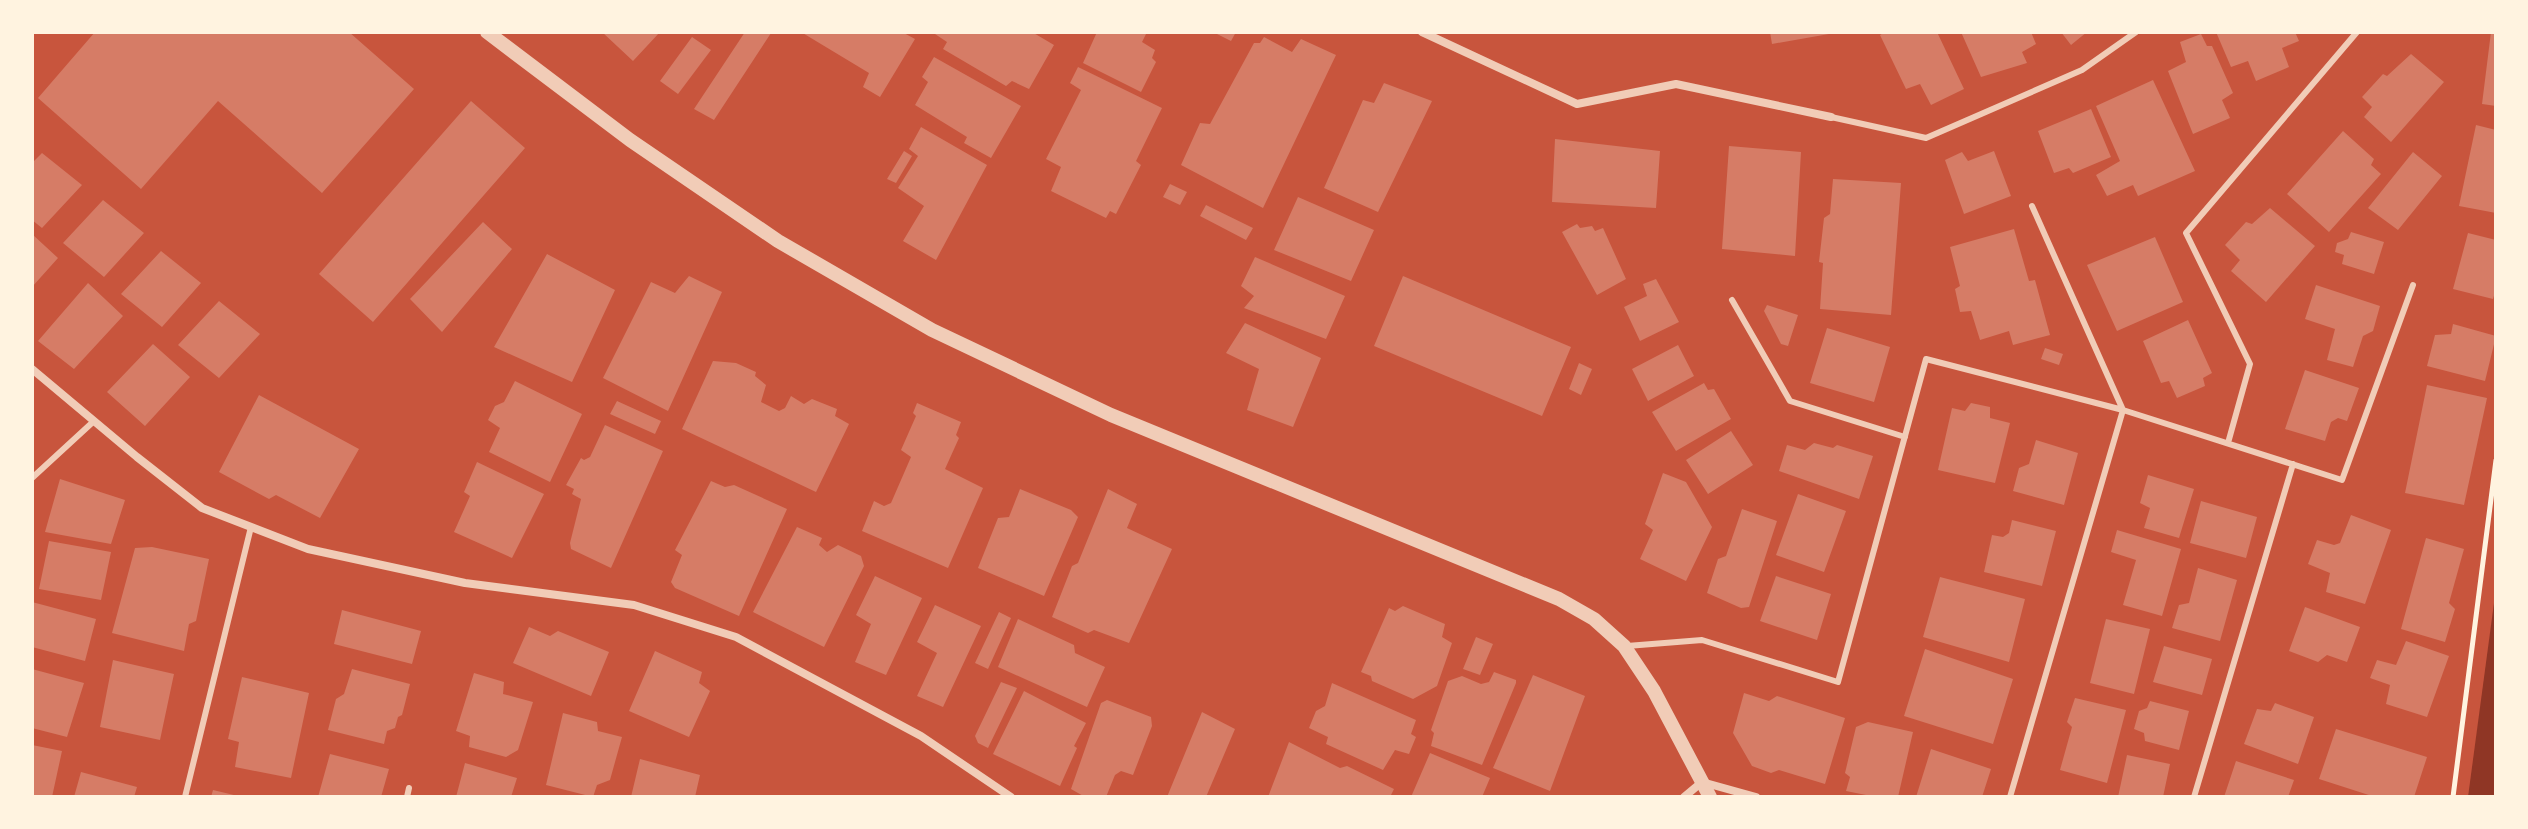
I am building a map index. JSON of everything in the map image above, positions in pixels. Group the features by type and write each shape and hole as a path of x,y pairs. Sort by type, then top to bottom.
{"street":[{"path":"487,32 630,140 778,241 932,330 1111,415 1559,599 1594,619 1624,646 1654,691 1710,797"},
{"path":"1422,32 1577,104 1676,84 1831,117"},
{"path":"32,369 202,508 308,549 465,583 634,605 736,637 921,736 1011,797"},
{"path":"1684,797 1702,782"},
{"path":"1702,782 1756,797"}],"lane":[{"path":"1831,117 1926,138 2082,70 2136,32"},
{"path":"2228,443 2250,364 2186,233 2357,32"},
{"path":"2010,797 2123,410 2032,206"},
{"path":"1624,646 1702,640 1838,682 1926,359 2123,410 2342,480 2413,285"},
{"path":"1732,300 1790,401 1905,437"},
{"path":"32,478 94,421"},
{"path":"2194,797 2293,464"},
{"path":"185,797 251,527"},
{"path":"407,797 409,788"}],"path":[{"path":"2453,797 2496,460"}],"shaded area":[{"path":"2496,588 2496,797 2468,797"}],"building":[{"path":"95,32 349,32 414,89 322,193 218,101 141,189 38,98"},
{"path":"602,32 660,32 633,61"},
{"path":"745,32 771,33 714,120 694,109"},
{"path":"801,32 902,32 915,39 880,97 863,87 869,73"},
{"path":"932,32 1032,32 1054,45 1029,89 1012,81 1006,86 943,49 947,42"},
{"path":"1097,32 1147,32 1142,42 1155,50 1152,58 1156,62 1141,92 1083,63"},
{"path":"1213,32 1236,32 1231,41"},
{"path":"1770,32 1829,32 1829,34 1772,44"},
{"path":"1885,32 1937,32 1964,89 1931,105 1920,84 1906,89 1880,35"},
{"path":"1961,32 2031,32 2036,44 2022,52 2027,63 1981,77"},
{"path":"2061,32 2087,32 2071,45"},
{"path":"2216,32 2295,32 2299,41 2282,48 2289,67 2256,81 2248,61 2231,67"},
{"path":"2491,32 2496,32 2496,106 2482,104"},
{"path":"2201,34 2207,46 2212,46 2233,93 2222,100 2230,118 2193,134 2168,71 2186,62 2180,42"},
{"path":"692,37 711,50 678,94 660,81"},
{"path":"1264,37 1292,52 1301,39 1336,55 1263,208 1181,165 1200,123 1210,124 1254,43 1260,43"},
{"path":"2411,54 2444,82 2391,142 2364,117 2372,107 2362,97 2383,74 2387,76"},
{"path":"934,57 1021,106 991,158 964,143 967,137 915,105 928,82 922,77"},
{"path":"1078,67 1162,108 1136,161 1141,165 1116,214 1110,211 1106,218 1051,191 1061,167 1046,159 1081,90 1070,83"},
{"path":"2153,80 2195,171 2138,196 2133,185 2107,196 2096,175 2120,161 2096,106"},
{"path":"1384,83 1432,101 1378,212 1324,188 1363,100 1374,103"},
{"path":"471,101 525,148 373,322 319,274"},
{"path":"2091,109 2111,157 2073,173 2069,168 2054,173 2038,131"},
{"path":"2476,125 2496,130 2496,213 2459,206"},
{"path":"921,127 987,165 936,260 903,241 924,206 898,188 918,156 909,149"},
{"path":"2343,131 2374,159 2371,165 2381,174 2329,232 2287,194"},
{"path":"1555,139 1660,151 1656,208 1552,202"},
{"path":"1729,146 1801,152 1795,256 1722,249"},
{"path":"904,151 912,156 896,183 887,179"},
{"path":"1994,151 2011,196 1964,214 1945,160 1962,152 1968,161"},
{"path":"2413,152 2442,176 2398,230 2368,208"},
{"path":"42,153 82,185 42,228 32,220 32,163"},
{"path":"1833,179 1901,183 1891,315 1820,309 1823,263 1819,262 1824,218 1830,214"},
{"path":"1170,184 1187,192 1180,205 1163,197"},
{"path":"1298,197 1374,230 1351,281 1274,250"},
{"path":"103,200 144,233 104,277 63,243"},
{"path":"1206,205 1253,228 1246,240 1200,216"},
{"path":"2270,208 2315,246 2266,302 2231,271 2240,260 2225,245 2246,222 2252,224"},
{"path":"483,222 512,249 442,332 410,299"},
{"path":"1577,224 1580,228 1592,226 1595,231 1603,228 1626,279 1597,295 1562,232"},
{"path":"2014,229 2029,281 2035,280 2050,335 2013,345 2009,331 1980,340 1971,311 1960,312 1955,289 1960,286 1950,247"},
{"path":"2351,232 2384,242 2374,274 2342,264 2344,255 2335,252 2337,243 2348,239"},
{"path":"2468,233 2496,240 2496,289 2493,299 2453,289"},
{"path":"32,234 58,258 32,287"},
{"path":"2155,237 2183,302 2117,331 2087,265"},
{"path":"161,251 201,283 162,327 121,294"},
{"path":"547,254 615,290 572,382 494,347"},
{"path":"1255,257 1345,296 1326,339 1244,308 1254,296 1241,286"},
{"path":"689,276 722,292 668,411 603,378 651,282 675,293"},
{"path":"1403,276 1571,347 1542,416 1374,346"},
{"path":"1656,279 1679,322 1640,341 1624,307 1647,296 1643,284"},
{"path":"88,283 123,316 74,369 38,341"},
{"path":"2316,285 2380,306 2373,331 2363,336 2353,367 2327,360 2335,329 2305,319"},
{"path":"219,301 260,334 219,378 178,345"},
{"path":"1767,305 1798,315 1788,346 1781,344 1764,311"},
{"path":"2188,320 2212,373 2203,378 2205,386 2177,398 2169,381 2161,383 2143,341"},
{"path":"1245,323 1321,358 1293,427 1247,410 1259,369 1226,353"},
{"path":"2453,324 2496,336 2485,381 2427,366 2435,335 2451,334"},
{"path":"1827,328 1890,347 1874,402 1810,383"},
{"path":"153,344 190,377 145,426 107,392"},
{"path":"1678,345 1694,376 1648,401 1632,369"},
{"path":"2045,348 2063,354 2059,365 2041,359"},
{"path":"713,361 736,363 756,372 755,376 766,385 761,402 779,411 785,408 791,396 804,404 812,399 837,409 835,416 849,424 816,492 682,429"},
{"path":"1579,363 1592,369 1581,395 1569,389"},
{"path":"2305,370 2359,388 2347,421 2338,418 2331,422 2325,441 2285,429"},
{"path":"515,381 582,414 550,482 489,452 500,428 488,420 495,406 504,402"},
{"path":"1704,383 1708,390 1714,389 1731,419 1676,451 1652,412"},
{"path":"2427,385 2487,398 2464,505 2405,493"},
{"path":"259,395 359,449 320,518 276,495 269,499 219,472"},
{"path":"617,401 661,421 655,434 610,414"},
{"path":"917,403 961,422 956,435 959,438 945,469 983,488 948,568 862,531 874,501 884,506 891,503 911,457 901,450 916,416 913,413"},
{"path":"1971,403 1990,407 1990,418 2010,423 1995,483 1938,470 1952,408 1965,411"},
{"path":"605,425 663,451 611,568 571,549 581,499 572,494 574,489 566,485 581,458 590,457"},
{"path":"1731,431 1753,465 1708,494 1686,460"},
{"path":"2036,440 2078,453 2064,505 2013,491 2019,468 2029,464"},
{"path":"1814,443 1833,448 1837,445 1873,456 1859,499 1779,471 1787,445 1805,450"},
{"path":"477,462 544,494 512,558 454,532 470,496 464,492"},
{"path":"1663,473 1686,482 1712,527 1686,581 1640,559 1653,530 1645,524"},
{"path":"2148,475 2194,489 2179,538 2144,528 2150,508 2140,503"},
{"path":"60,479 125,500 111,544 45,532"},
{"path":"711,481 725,487 734,485 787,509 739,616 675,588 671,582 682,555 675,550"},
{"path":"1020,489 1071,510 1078,517 1044,596 978,568 998,518 1009,517"},
{"path":"1108,489 1137,504 1127,528 1172,549 1129,643 1094,630 1088,633 1052,617"},
{"path":"1798,494 1846,511 1824,572 1776,555"},
{"path":"2201,501 2257,517 2246,558 2190,543"},
{"path":"1742,509 1777,521 1749,607 1741,608 1707,593 1718,559 1726,556"},
{"path":"2351,515 2391,530 2365,604 2326,592 2330,573 2308,564 2317,540 2334,545 2340,543"},
{"path":"2012,520 2056,531 2042,586 1984,572 1992,535 2003,537 2009,533"},
{"path":"797,527 822,538 819,545 827,552 838,545 861,556 864,566 824,647 753,612"},
{"path":"2117,530 2181,549 2162,616 2123,605 2136,560 2111,552"},
{"path":"2426,538 2464,549 2449,603 2455,609 2445,642 2401,629"},
{"path":"49,541 111,552 101,600 39,589"},
{"path":"152,547 209,559 196,621 189,624 184,651 112,633 135,548"},
{"path":"2198,568 2237,580 2220,641 2172,628 2179,605 2189,603"},
{"path":"875,576 922,598 886,675 855,662 871,624 856,615"},
{"path":"1776,576 1831,594 1817,640 1760,621"},
{"path":"1940,577 2025,599 2009,662 1923,637"},
{"path":"32,602 96,619 85,661 32,647"},
{"path":"935,605 981,626 943,707 917,696 937,653 917,642"},
{"path":"1403,606 1445,624 1442,637 1452,643 1437,686 1413,699 1372,681 1371,676 1361,672 1389,608 1395,611"},
{"path":"2305,607 2360,627 2347,662 2327,655 2318,662 2289,651"},
{"path":"342,610 421,631 412,664 334,644"},
{"path":"999,612 1011,618 988,669 975,663"},
{"path":"1018,619 1074,645 1075,653 1105,667 1087,707 998,667"},
{"path":"2106,619 2150,629 2134,694 2090,683"},
{"path":"529,627 550,636 558,631 609,652 591,696 513,663"},
{"path":"1476,637 1493,644 1480,675 1463,669"},
{"path":"2406,641 2449,656 2427,717 2386,704 2390,685 2370,678 2377,660 2396,665"},
{"path":"2164,646 2212,659 2202,695 2153,682"},
{"path":"1925,649 2013,679 1993,744 1904,716"},
{"path":"655,651 702,672 699,683 710,691 689,737 629,711"},
{"path":"113,660 174,674 160,740 100,727"},
{"path":"32,669 84,683 67,737 32,728"},
{"path":"352,669 410,684 402,715 398,717 395,728 387,731 384,744 328,730 336,699 344,694"},
{"path":"1494,672 1516,680 1516,683 1482,765 1431,746 1434,733 1431,730 1448,681 1462,676 1481,684 1489,682"},
{"path":"474,673 504,682 503,694 533,702 518,750 506,757 469,747 470,736 456,731"},
{"path":"1533,675 1585,696 1550,791 1493,768"},
{"path":"242,677 309,693 291,778 235,767 239,742 228,739"},
{"path":"1001,682 1017,688 988,748 978,743 975,736"},
{"path":"1332,683 1416,720 1411,734 1416,737 1409,754 1395,750 1383,770 1326,744 1328,737 1309,728 1316,711 1325,706"},
{"path":"1024,691 1086,723 1060,786 993,754"},
{"path":"1744,693 1769,701 1777,696 1845,718 1825,784 1779,770 1771,773 1752,766 1733,733"},
{"path":"2075,698 2126,710 2107,783 2060,770 2072,727 2067,722"},
{"path":"1107,700 1151,717 1152,726 1133,775 1121,771 1115,775 1106,797 1085,797 1071,789 1101,703"},
{"path":"2150,701 2189,711 2179,750 2145,741 2144,733 2134,729 2139,711 2147,708"},
{"path":"2275,703 2314,717 2298,764 2244,744 2257,709 2271,711"},
{"path":"1202,712 1235,729 1206,797 1167,797"},
{"path":"563,713 597,722 598,731 622,737 610,780 597,785 593,797 546,785"},
{"path":"1868,722 1913,732 1898,797 1876,797 1846,791 1850,777 1845,773 1856,727"},
{"path":"2336,729 2427,757 2414,797 2375,797 2319,779"},
{"path":"1289,742 1340,768 1347,766 1394,789 1390,797 1268,797"},
{"path":"32,745 62,751 52,797 32,797"},
{"path":"1931,749 1991,769 1982,797 1916,797"},
{"path":"1430,753 1490,778 1482,797 1411,797"},
{"path":"330,754 389,769 381,797 318,797"},
{"path":"2127,755 2170,764 2163,797 2118,797"},
{"path":"640,759 700,775 695,797 631,797"},
{"path":"2236,761 2294,780 2288,797 2224,797"},
{"path":"465,763 517,778 511,797 456,797"},
{"path":"81,772 137,787 134,797 74,797"},
{"path":"213,790 238,796 238,797 211,797"}]}
